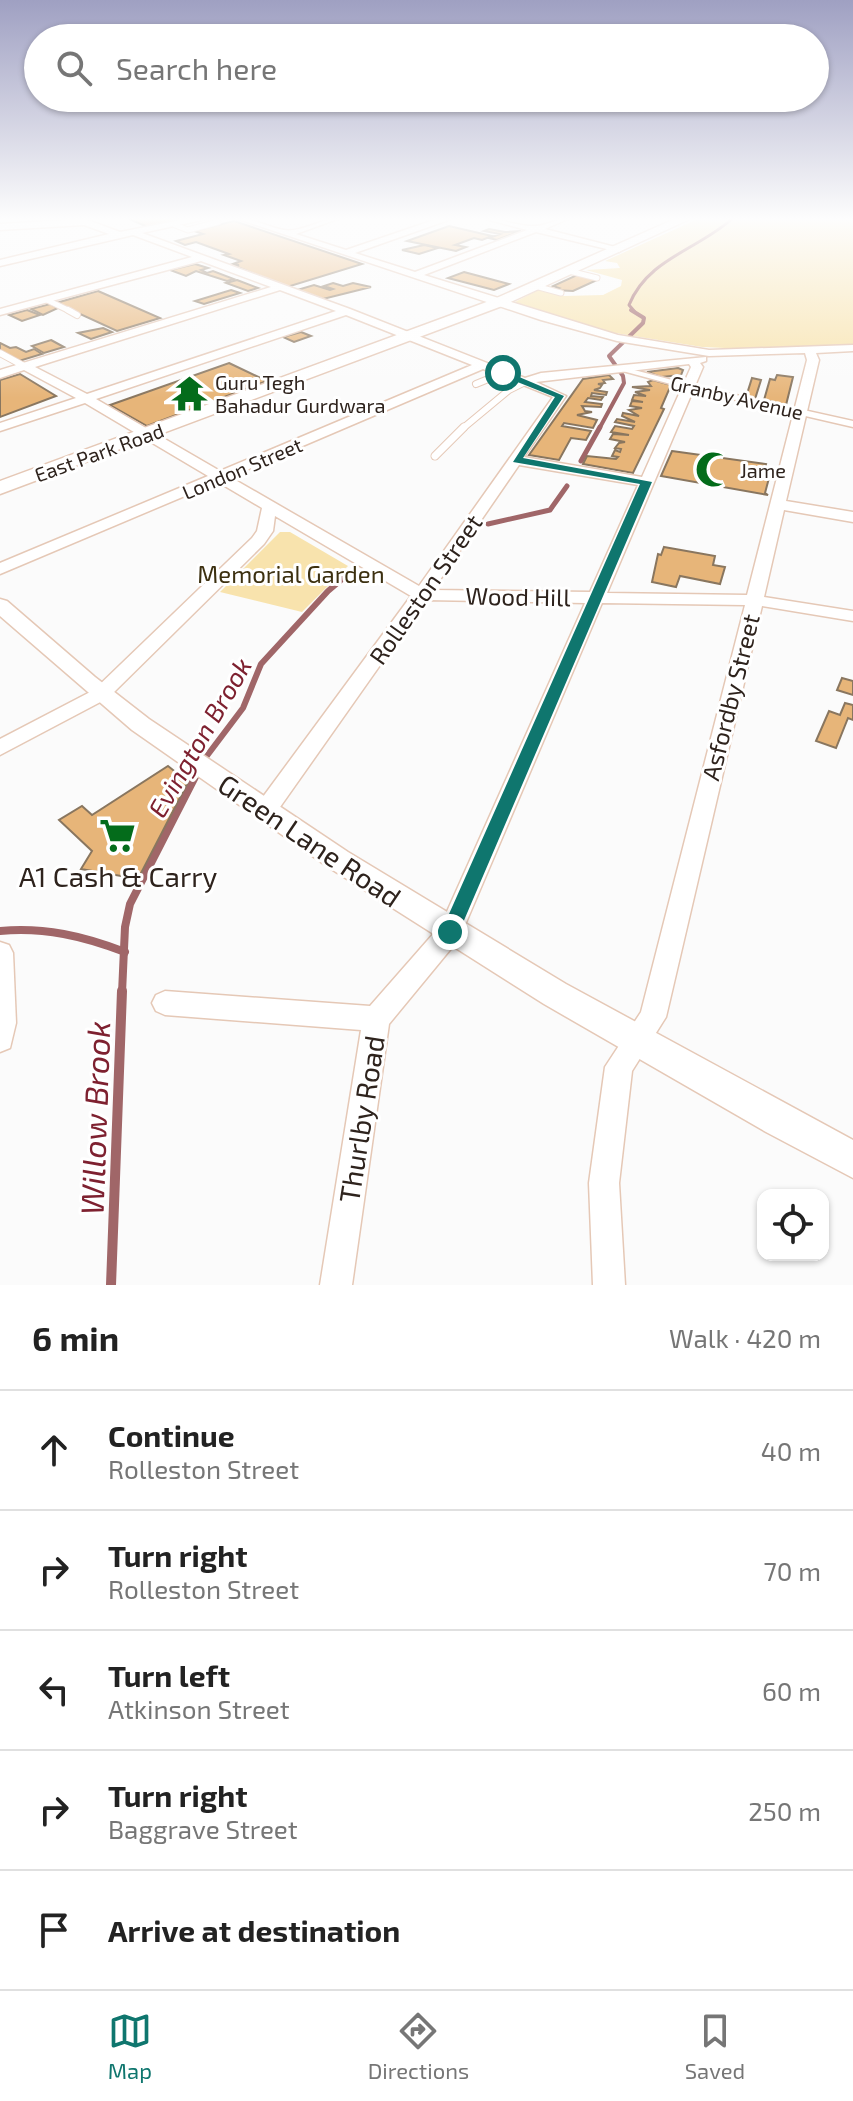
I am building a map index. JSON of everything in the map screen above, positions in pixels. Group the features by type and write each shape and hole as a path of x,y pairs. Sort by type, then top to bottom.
{"main road":[{"name":"East Park Road","path":"0,488 408,337 553,278"}],"street":[{"path":"0,312 127,278"},
{"path":"256,278 527,381 693,361 709,353"},
{"path":"420,278 630,341 709,353 853,348"},
{"path":"0,374 281,287"},
{"path":"0,427 351,312"},
{"name":"Asfordby Street","path":"609,1285 604,1183 619,1067 653,1017 813,360 809,350"},
{"name":"Thurlby Road","path":"336,1285 376,1019 450,932 689,387 697,367 693,361"},
{"name":"London Street","path":"0,569 483,365"},
{"path":"24,366 86,398 217,478 421,595"},
{"name":"Granby Avenue","path":"617,369 853,424"},
{"name":"Rolleston Street","path":"265,811 560,396 527,381"},
{"path":"516,460 646,482"},
{"path":"777,504 853,517"},
{"path":"0,748 101,694 258,541 265,531 269,508"},
{"name":"Wood Hill","path":"421,595 753,600 853,616"},
{"name":"Green Lane Road","path":"0,605 101,694 202,768 450,932 635,1040 853,1160"},
{"path":"0,953 1,1029"},
{"path":"165,1003 376,1019"}],"lane":[{"path":"535,286 561,293"},
{"path":"47,300 77,315"},
{"path":"0,353 24,366"},
{"path":"476,384 503,373"},
{"path":"435,456 469,420 488,408 509,387 527,381"}],"green space":[{"path":"615,278 853,278 853,344 748,349 702,347 615,333 515,306 515,302 538,290 564,296 603,295 621,286 622,280"},
{"name":"Memorial Garden","path":"280,532 290,532 348,566 302,612 220,592"}],"building":[{"path":"265,278 316,278 287,287"},
{"path":"448,278 486,278 509,284 494,290"},
{"path":"571,278 597,280 573,291 554,290 559,288 553,286"},
{"path":"237,280 258,288 248,291 226,283"},
{"path":"333,283 371,287 323,299 297,290 314,285 330,290 333,289 324,286"},
{"path":"231,290 240,293 204,304 195,301"},
{"path":"98,291 160,318 117,331 56,303"},
{"path":"50,304 58,308 43,315 31,309"},
{"path":"27,310 40,315 22,321 9,315"},
{"path":"103,328 112,332 91,339 78,333"},
{"path":"301,332 311,336 294,342 283,337"},
{"path":"51,340 64,347 44,353 32,346"},
{"path":"0,343 26,352 34,349 42,354 19,361 0,350"},
{"name":"Guru Tegh Bahadur Gurdwara","path":"229,363 267,381 147,426 110,405"},
{"path":"683,370 681,375 661,377 647,372"},
{"path":"20,374 56,396 0,417 0,380"},
{"path":"609,375 613,379 603,380 605,383 598,384 602,385 594,390 607,392 606,395 592,393 591,396 603,397 601,400 588,398 585,402 602,404 601,407 582,406 585,411 592,412 577,415 597,420 593,428 564,423 562,426 591,431 586,440 571,438 559,460 529,455 583,379"},
{"path":"777,375 793,377 786,405 764,400 770,379 775,380"},
{"path":"752,378 761,380 755,399 746,397"},
{"path":"653,380 671,385 661,408 664,409 633,473 583,464 587,456 618,457 612,456 615,450 620,452 621,449 615,448 625,442 610,439 613,434 629,435 611,432 615,426 632,429 634,426 615,422 617,419 635,422 622,416 623,413 639,416 629,410 642,408 630,406 632,401 643,402 632,400 634,395 646,396 635,392 650,390 632,387 651,386 648,382"},
{"name":"Jame","path":"672,451 766,464 763,476 772,477 765,493 768,495 661,476"},
{"path":"664,547 715,556 713,565 725,567 720,584 680,576 676,587 652,582 658,554 661,555"},
{"path":"842,678 853,681 853,695 837,690"},
{"path":"845,703 853,705 853,720 848,718 836,748 816,741 829,711 840,715"},
{"name":"A1 Cash & Carry","path":"168,766 188,782 138,879 81,869 92,851 59,820 82,806 92,815"}],"waterway":[{"name":"Evington Brook","path":"635,312 629,305 646,278"},
{"name":"Evington Brook","path":"599,429 624,383 623,376 609,356 643,323 644,318 631,310"},
{"name":"Evington Brook","path":"581,461 600,427"},
{"name":"Evington Brook","path":"488,524 550,510 567,486"},
{"name":"Evington Brook","path":"346,576 355,568"},
{"name":"Evington Brook","path":"203,761 243,708 261,664 328,591 348,574"},
{"name":"Evington Brook","path":"124,952 130,904 198,771"},
{"path":"0,931 33,930 64,934 124,952"},
{"name":"Willow Brook","path":"122,993 124,952"},
{"name":"Willow Brook","path":"111,1285 122,991"}],"place":[{"name":"Guru Tegh Bahadur Gurdwara","path":"189,393"},
{"name":"Jame","path":"714,470"},
{"name":"A1 Cash & Carry","path":"118,836"}],"route":[{"path":"450,932 646,482 516,460 560,396 559,393 503,373"}]}
